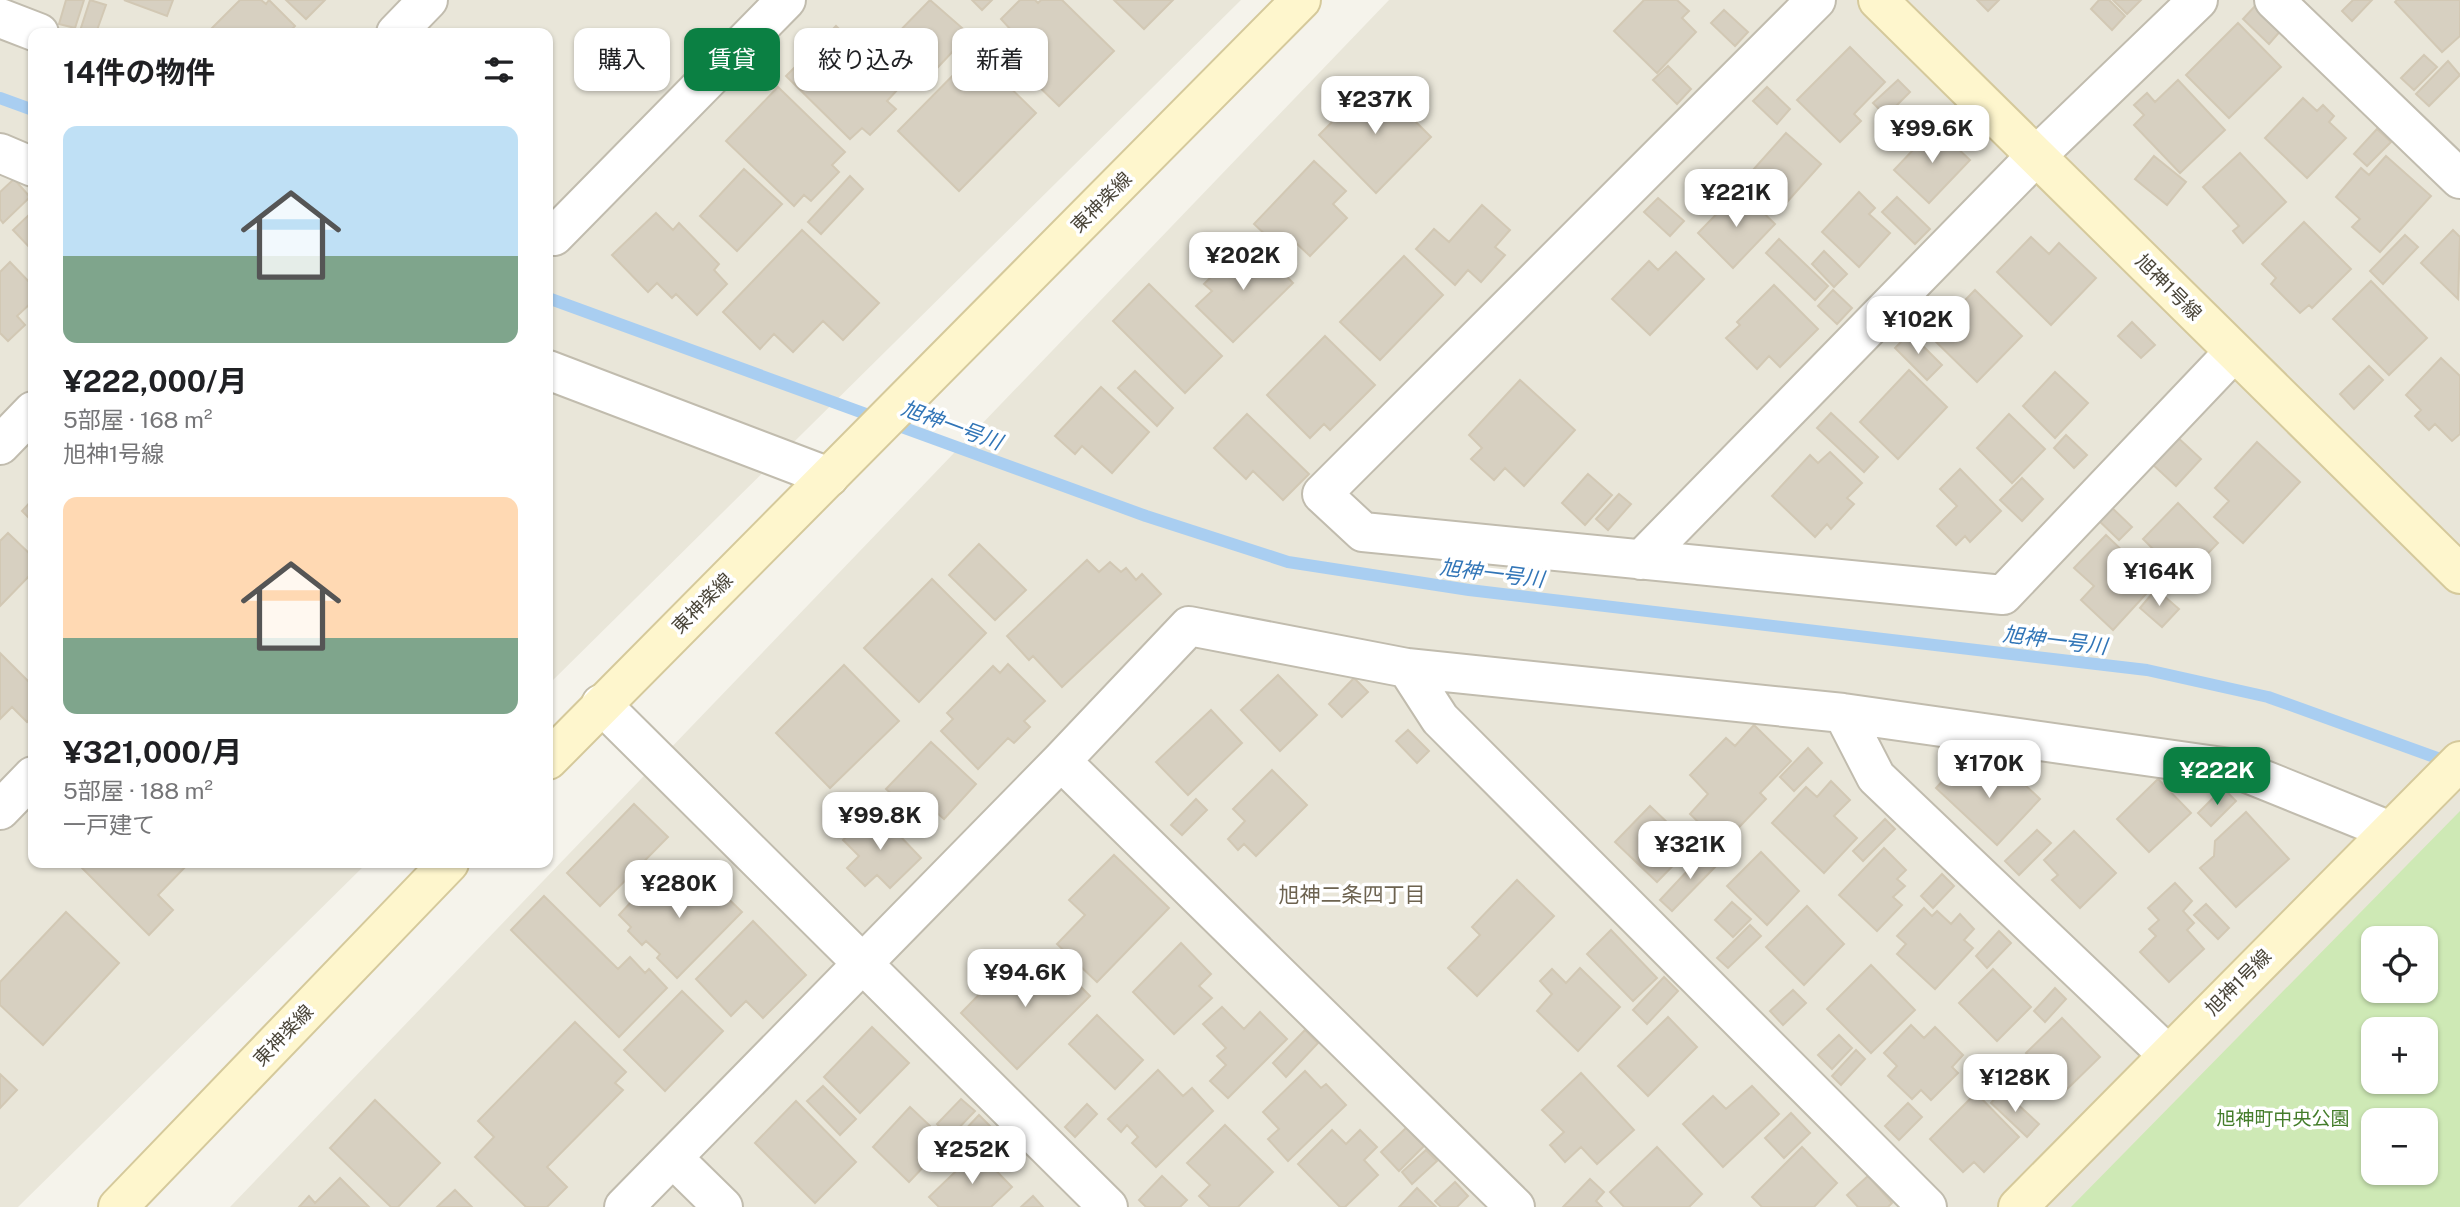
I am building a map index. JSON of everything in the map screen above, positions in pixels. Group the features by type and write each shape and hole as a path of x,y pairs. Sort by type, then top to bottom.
{"main road":[{"name":"東神楽線","path":"553,755 1301,0"},
{"name":"旭神1号線","path":"1878,0 2460,574"},
{"name":"旭神1号線","path":"2018,1207 2388,830 2460,761"},
{"name":"東神楽線","path":"118,1207 444,868"}],"street":[{"path":"401,28 428,0"},
{"path":"553,236 786,0"},
{"path":"1816,0 1322,494 1363,532 2003,595 2234,352"},
{"path":"1641,559 2037,155 2198,0"},
{"path":"2274,0 2460,179"},
{"path":"0,18 28,29"},
{"path":"0,153 28,165"},
{"path":"553,372 829,477"},
{"path":"0,445 28,416"},
{"path":"624,1207 1062,761 1189,626 1407,668 1843,713 2237,769 2388,830"},
{"path":"1407,668 1440,719 1927,1207"},
{"path":"601,704 1108,1207"},
{"path":"1843,713 1876,777 2167,1054"},
{"path":"1062,761 1515,1207"},
{"path":"0,810 28,781"},
{"path":"673,1158 723,1207"}],"shaded area":[{"path":"0,0 1241,0 553,680 553,28 28,28 28,868 362,868 18,1207 0,1207"},
{"path":"1389,0 2460,0 2460,1207 230,1207"}],"green space":[{"name":"旭神町中央公園","path":"2460,811 2460,1207 2071,1207"}],"building":[{"path":"66,0 84,0 75,28 59,24"},
{"path":"90,0 106,5 98,28 81,28"},
{"path":"124,0 173,0 167,16"},
{"path":"240,0 261,0 266,4 269,0 295,26 293,28 212,28"},
{"path":"286,0 325,0 306,19"},
{"path":"930,0 962,28 952,28 952,52 938,67 938,28 903,28"},
{"path":"972,0 992,0 982,10"},
{"path":"1020,0 1035,0 1038,3 1041,0 1062,0 1114,51 1059,106 1044,91 1048,91 1048,28 1009,28 1001,19"},
{"path":"1114,0 1173,0 1144,29"},
{"path":"1644,0 1677,0 1689,11 1682,18 1696,32 1657,73 1614,31"},
{"path":"1977,0 1999,0 1988,11"},
{"path":"2099,0 2109,0 2125,16 2112,30 2091,9"},
{"path":"2113,0 2141,0 2127,14"},
{"path":"2353,0 2372,0 2352,21 2342,11"},
{"path":"2460,0 2460,36 2442,52 2395,2"},
{"path":"2256,5 2282,29 2269,44 2243,19"},
{"path":"1724,10 1748,32 1735,46 1711,23"},
{"path":"2238,23 2281,67 2229,118 2186,75"},
{"path":"1850,47 1885,82 1854,114 1861,121 1840,142 1797,100"},
{"path":"2424,55 2437,67 2414,90 2401,78"},
{"path":"2448,61 2460,75 2429,106 2416,94"},
{"path":"1668,66 1691,89 1677,104 1653,80"},
{"path":"794,68 794,84 786,76"},
{"path":"952,76 952,91 1014,91 1036,113 959,191 898,131"},
{"path":"1374,80 1431,137 1376,193 1319,135"},
{"path":"1898,80 1910,92 1886,116 1873,103"},
{"path":"2178,80 2225,130 2180,173 2134,125 2144,115 2134,105 2147,93 2155,102"},
{"path":"1767,87 1790,109 1777,124 1753,101"},
{"path":"780,89 845,152 832,165 839,172 811,201 804,195 794,206 726,141 774,91"},
{"path":"801,91 896,91 887,101 896,109 870,135 862,128 850,139"},
{"path":"2303,98 2317,111 2323,105 2334,116 2329,122 2346,138 2307,178 2265,138"},
{"path":"1935,127 1970,160 1929,203 1894,170"},
{"path":"2377,129 2391,142 2367,166 2354,154"},
{"path":"1786,133 1821,164 1787,202 1753,170"},
{"path":"2240,153 2286,202 2243,243 2233,231 2239,226 2203,187"},
{"path":"2154,156 2186,182 2167,205 2135,179"},
{"path":"2386,156 2431,196 2380,252 2352,227 2360,219 2336,197 2361,168 2369,175"},
{"path":"1314,161 1346,191 1333,204 1347,218 1310,256 1296,243 1286,254 1254,224"},
{"path":"744,169 782,204 737,251 700,216"},
{"path":"850,176 863,189 821,234 808,222"},
{"path":"14,179 28,195 28,199 3,223 0,219 0,192"},
{"path":"1740,190 1775,224 1733,268 1698,233"},
{"path":"1859,192 1875,208 1869,214 1890,233 1859,267 1822,232"},
{"path":"1897,197 1930,229 1915,244 1882,212"},
{"path":"1658,198 1684,221 1670,236 1644,212"},
{"path":"1482,205 1510,230 1495,247 1505,255 1481,282 1468,270 1455,285 1416,249 1434,229 1449,242"},
{"path":"656,213 673,230 679,223 719,264 714,270 727,284 697,315 676,294 672,298 657,283 648,292 612,255"},
{"path":"28,216 28,246 13,230"},
{"path":"2304,222 2351,269 2312,308 2309,305 2300,313 2271,284 2276,278 2262,264"},
{"path":"802,230 879,303 843,340 823,321 793,352 774,334 760,349 723,312"},
{"path":"2453,230 2460,237 2458,299 2421,263"},
{"path":"2405,235 2418,247 2383,284 2370,271"},
{"path":"2031,237 2049,254 2059,243 2096,278 2051,325 1997,272"},
{"path":"1779,239 1828,286 1815,300 1766,253"},
{"path":"1254,243 1293,283 1233,342 1196,306 1212,291 1204,284 1229,259 1234,264"},
{"path":"1824,251 1847,274 1834,287 1812,264"},
{"path":"1676,252 1704,279 1650,335 1612,299 1649,261 1658,270"},
{"path":"1404,256 1443,295 1380,360 1340,322"},
{"path":"10,262 28,281 28,306 17,316 25,325 8,341 0,333 0,272"},
{"path":"2371,281 2427,338 2389,375 2333,319"},
{"path":"1149,284 1222,356 1185,393 1113,321"},
{"path":"1774,285 1818,329 1780,367 1769,356 1757,369 1726,338 1740,325 1737,322"},
{"path":"1833,290 1852,308 1837,324 1818,306"},
{"path":"1975,290 2022,336 1977,382 1930,336"},
{"path":"2132,322 2155,345 2141,358 2118,336"},
{"path":"1910,333 1942,365 1927,380 1895,348"},
{"path":"1325,336 1375,385 1330,430 1324,424 1310,438 1267,395"},
{"path":"2441,358 2460,376 2460,434 2452,441 2435,424 2429,430 2415,416 2421,410 2406,395"},
{"path":"2369,366 2383,380 2354,409 2340,394"},
{"path":"1909,370 1947,407 1898,459 1860,422"},
{"path":"1135,371 1173,408 1157,426 1118,388"},
{"path":"2055,372 2088,403 2055,438 2023,406"},
{"path":"1520,380 1575,430 1524,486 1505,468 1494,480 1471,459 1482,448 1469,435"},
{"path":"1101,387 1149,432 1112,473 1082,446 1075,454 1055,436"},
{"path":"1831,413 1878,457 1864,472 1817,428"},
{"path":"1247,414 1309,474 1283,500 1253,471 1246,479 1214,448"},
{"path":"2009,414 2045,449 2012,483 1977,448"},
{"path":"2066,435 2087,455 2074,468 2054,448"},
{"path":"2175,435 2201,459 2176,486 2150,462"},
{"path":"2257,442 2300,482 2243,543 2214,517 2229,501 2215,488"},
{"path":"1830,452 1862,483 1847,498 1854,504 1831,529 1827,524 1815,537 1772,496 1810,455 1818,463"},
{"path":"1960,469 2001,511 1970,542 1965,536 1956,545 1937,526 1957,506 1940,489"},
{"path":"1588,474 1612,495 1585,525 1562,503"},
{"path":"2022,478 2043,499 2022,521 2000,500"},
{"path":"1619,494 1631,504 1608,530 1596,519"},
{"path":"2107,503 2132,527 2119,540 2094,516"},
{"path":"2178,503 2218,543 2183,579 2143,539"},
{"path":"28,504 28,517 22,511"},
{"path":"8,533 28,552 28,577 0,606 0,541"},
{"path":"2106,535 2156,583 2113,630 2081,600 2094,586 2074,568"},
{"path":"979,544 1026,590 995,620 949,575"},
{"path":"1087,560 1099,572 1110,562 1121,572 1126,568 1136,580 1142,574 1161,594 1062,687 1033,656 1029,660 1007,636"},
{"path":"932,579 986,633 919,702 864,648"},
{"path":"2156,589 2179,609 2162,627 2140,608"},
{"path":"0,653 28,681 28,721 12,707 0,719"},
{"path":"1008,664 1045,701 1024,721 1030,727 1014,743 1008,738 978,769 941,731 953,719 947,713 993,666 1000,673"},
{"path":"844,665 899,721 830,788 776,733"},
{"path":"1278,675 1317,715 1280,751 1241,710"},
{"path":"1354,678 1368,692 1342,717 1329,704"},
{"path":"1211,710 1242,743 1188,795 1156,762"},
{"path":"1754,725 1791,761 1760,793 1766,799 1722,845 1690,814 1708,794 1690,775 1726,738 1735,746"},
{"path":"1408,730 1429,751 1417,763 1396,741"},
{"path":"931,742 976,784 944,819 936,812 925,824 886,789"},
{"path":"1808,748 1822,763 1794,791 1780,777"},
{"path":"1961,761 1987,786 2006,767 2040,799 1997,845 1936,788"},
{"path":"1272,770 1307,805 1256,856 1244,844 1238,850 1228,839 1245,821 1233,809"},
{"path":"2158,779 2191,813 2149,852 2117,819"},
{"path":"1831,781 1850,800 1834,816 1857,838 1824,873 1772,823 1806,787 1817,797"},
{"path":"2223,788 2236,801 2211,826 2198,813"},
{"path":"1196,799 1207,810 1182,835 1171,825"},
{"path":"634,804 668,837 600,906 567,873"},
{"path":"1650,806 1692,846 1657,882 1615,842"},
{"path":"875,810 921,858 890,888 877,875 865,886 847,868 859,856 843,840"},
{"path":"2246,812 2289,859 2236,907 2200,868 2214,856 2215,841"},
{"path":"1885,819 1895,829 1863,861 1853,851"},
{"path":"2037,830 2051,843 2019,875 2005,861"},
{"path":"2074,831 2116,873 2080,908 2052,880 2058,875 2044,860"},
{"path":"1884,848 1906,870 1897,879 1905,886 1893,897 1902,905 1877,931 1839,895"},
{"path":"1706,851 1719,863 1672,911 1660,900"},
{"path":"1761,852 1799,891 1767,925 1727,886"},
{"path":"1114,855 1169,908 1097,982 1057,944 1085,915 1069,900"},
{"path":"82,868 184,868 158,895 173,910 149,935"},
{"path":"1942,874 1954,886 1933,908 1921,896"},
{"path":"656,875 667,886 674,878 691,895 707,878 742,912 677,978 657,958 660,954 646,941 642,945 628,931 631,927 619,915"},
{"path":"1517,880 1554,916 1477,996 1448,968 1480,935 1472,927"},
{"path":"2175,883 2192,901 2183,911 2194,923 2187,930 2204,949 2169,982 2140,952 2156,936 2149,929 2159,920 2148,908"},
{"path":"544,896 618,969 630,957 645,973 649,969 667,988 619,1037 511,930"},
{"path":"1732,902 1751,919 1733,937 1715,920"},
{"path":"2206,904 2229,928 2218,939 2194,915"},
{"path":"1807,906 1844,944 1804,985 1766,947"},
{"path":"1924,908 1932,916 1937,911 1951,924 1960,914 1974,929 1964,940 1973,948 1935,989 1897,954 1906,944 1897,936"},
{"path":"66,912 119,963 43,1045 0,1005 0,982"},
{"path":"753,921 806,975 763,1018 746,1001 731,1016 696,979"},
{"path":"1750,925 1761,936 1728,968 1717,958"},
{"path":"1611,930 1657,978 1633,1001 1587,954"},
{"path":"1999,931 2011,943 1987,968 1976,956"},
{"path":"1181,943 1211,974 1199,986 1212,998 1174,1034 1133,992"},
{"path":"1048,954 1090,996 1017,1069 961,1013 1003,970 1018,985"},
{"path":"1871,965 1915,1010 1871,1053 1827,1009"},
{"path":"1580,968 1620,1007 1578,1051 1537,1011 1552,994 1540,981 1552,969 1566,983"},
{"path":"1993,969 2031,1007 1997,1041 1959,1003"},
{"path":"1664,977 1678,991 1647,1024 1633,1010"},
{"path":"2055,988 2066,999 2045,1022 2034,1011"},
{"path":"1793,990 1806,1003 1783,1025 1770,1011"},
{"path":"682,991 723,1031 665,1091 624,1050"},
{"path":"1222,1007 1244,1029 1260,1012 1287,1039 1228,1098 1210,1081 1226,1065 1217,1056 1226,1048 1203,1024"},
{"path":"1097,1015 1143,1060 1115,1089 1069,1044"},
{"path":"1668,1017 1697,1047 1648,1096 1618,1066"},
{"path":"2062,1018 2100,1057 2064,1092 2026,1053"},
{"path":"575,1022 626,1072 615,1083 623,1090 547,1167 567,1187 547,1207 526,1207 475,1157 494,1137 478,1121"},
{"path":"1911,1025 1924,1038 1935,1027 1963,1055 1952,1067 1958,1073 1931,1100 1921,1090 1912,1099 1888,1076 1897,1066 1884,1053"},
{"path":"872,1027 909,1063 860,1113 824,1077"},
{"path":"1305,1030 1318,1043 1286,1077 1273,1063"},
{"path":"1839,1035 1852,1048 1832,1069 1818,1055"},
{"path":"1856,1050 1865,1059 1841,1085 1832,1076"},
{"path":"1158,1070 1183,1096 1192,1088 1213,1111 1156,1167 1132,1143 1138,1137 1127,1125 1121,1132 1108,1119"},
{"path":"1305,1071 1321,1088 1326,1084 1346,1105 1288,1161 1268,1139 1279,1129 1263,1112"},
{"path":"1581,1073 1634,1130 1597,1164 1581,1147 1565,1162 1550,1145 1564,1132 1542,1110"},
{"path":"0,1074 17,1090 0,1108"},
{"path":"823,1086 856,1119 840,1135 807,1101"},
{"path":"1752,1086 1779,1114 1723,1167 1683,1124 1713,1096 1726,1109"},
{"path":"2002,1090 2039,1124 2027,1137 1991,1103"},
{"path":"1976,1093 2019,1137 1984,1172 1974,1162 1963,1172 1930,1139"},
{"path":"961,1099 975,1111 950,1137 937,1124"},
{"path":"375,1100 440,1163 398,1207 391,1207 330,1148"},
{"path":"796,1101 856,1162 815,1203 755,1143"},
{"path":"1908,1103 1922,1117 1899,1140 1885,1126"},
{"path":"1087,1104 1097,1114 1075,1137 1065,1127"},
{"path":"910,1107 947,1142 909,1182 873,1147"},
{"path":"1791,1113 1810,1133 1784,1158 1765,1138"},
{"path":"979,1115 991,1127 959,1162 946,1150"},
{"path":"1225,1125 1273,1172 1238,1207 1210,1207 1199,1196 1210,1185 1187,1163"},
{"path":"1406,1128 1424,1146 1399,1171 1381,1152"},
{"path":"1332,1130 1346,1144 1360,1130 1377,1147 1364,1160 1378,1175 1345,1207 1340,1207 1298,1164"},
{"path":"1657,1147 1702,1194 1689,1207 1624,1207 1610,1192"},
{"path":"1802,1147 1837,1183 1814,1207 1762,1207 1752,1197"},
{"path":"1426,1150 1437,1161 1412,1184 1402,1172"},
{"path":"977,1151 1012,1187 991,1207 939,1207 929,1197"},
{"path":"1162,1176 1187,1200 1180,1207 1146,1207 1139,1200"},
{"path":"1868,1176 1892,1203 1888,1207 1858,1207 1847,1195"},
{"path":"340,1178 369,1207 299,1207 309,1196 315,1203"},
{"path":"1590,1179 1604,1192 1596,1201 1602,1207 1563,1207"},
{"path":"1455,1182 1468,1196 1457,1207 1441,1207 1435,1201"},
{"path":"1417,1188 1436,1207 1399,1207"},
{"path":"455,1190 472,1207 437,1207"},
{"path":"1033,1196 1043,1207 1021,1207"}],"waterway":[{"name":"旭神一号川","path":"0,98 28,108"},
{"name":"旭神一号川","path":"553,300 1146,516 1288,562 1469,590 2147,670 2268,697 2451,763"}],"district":[{"name":"旭神二条四丁目","path":"1352,894"}]}
